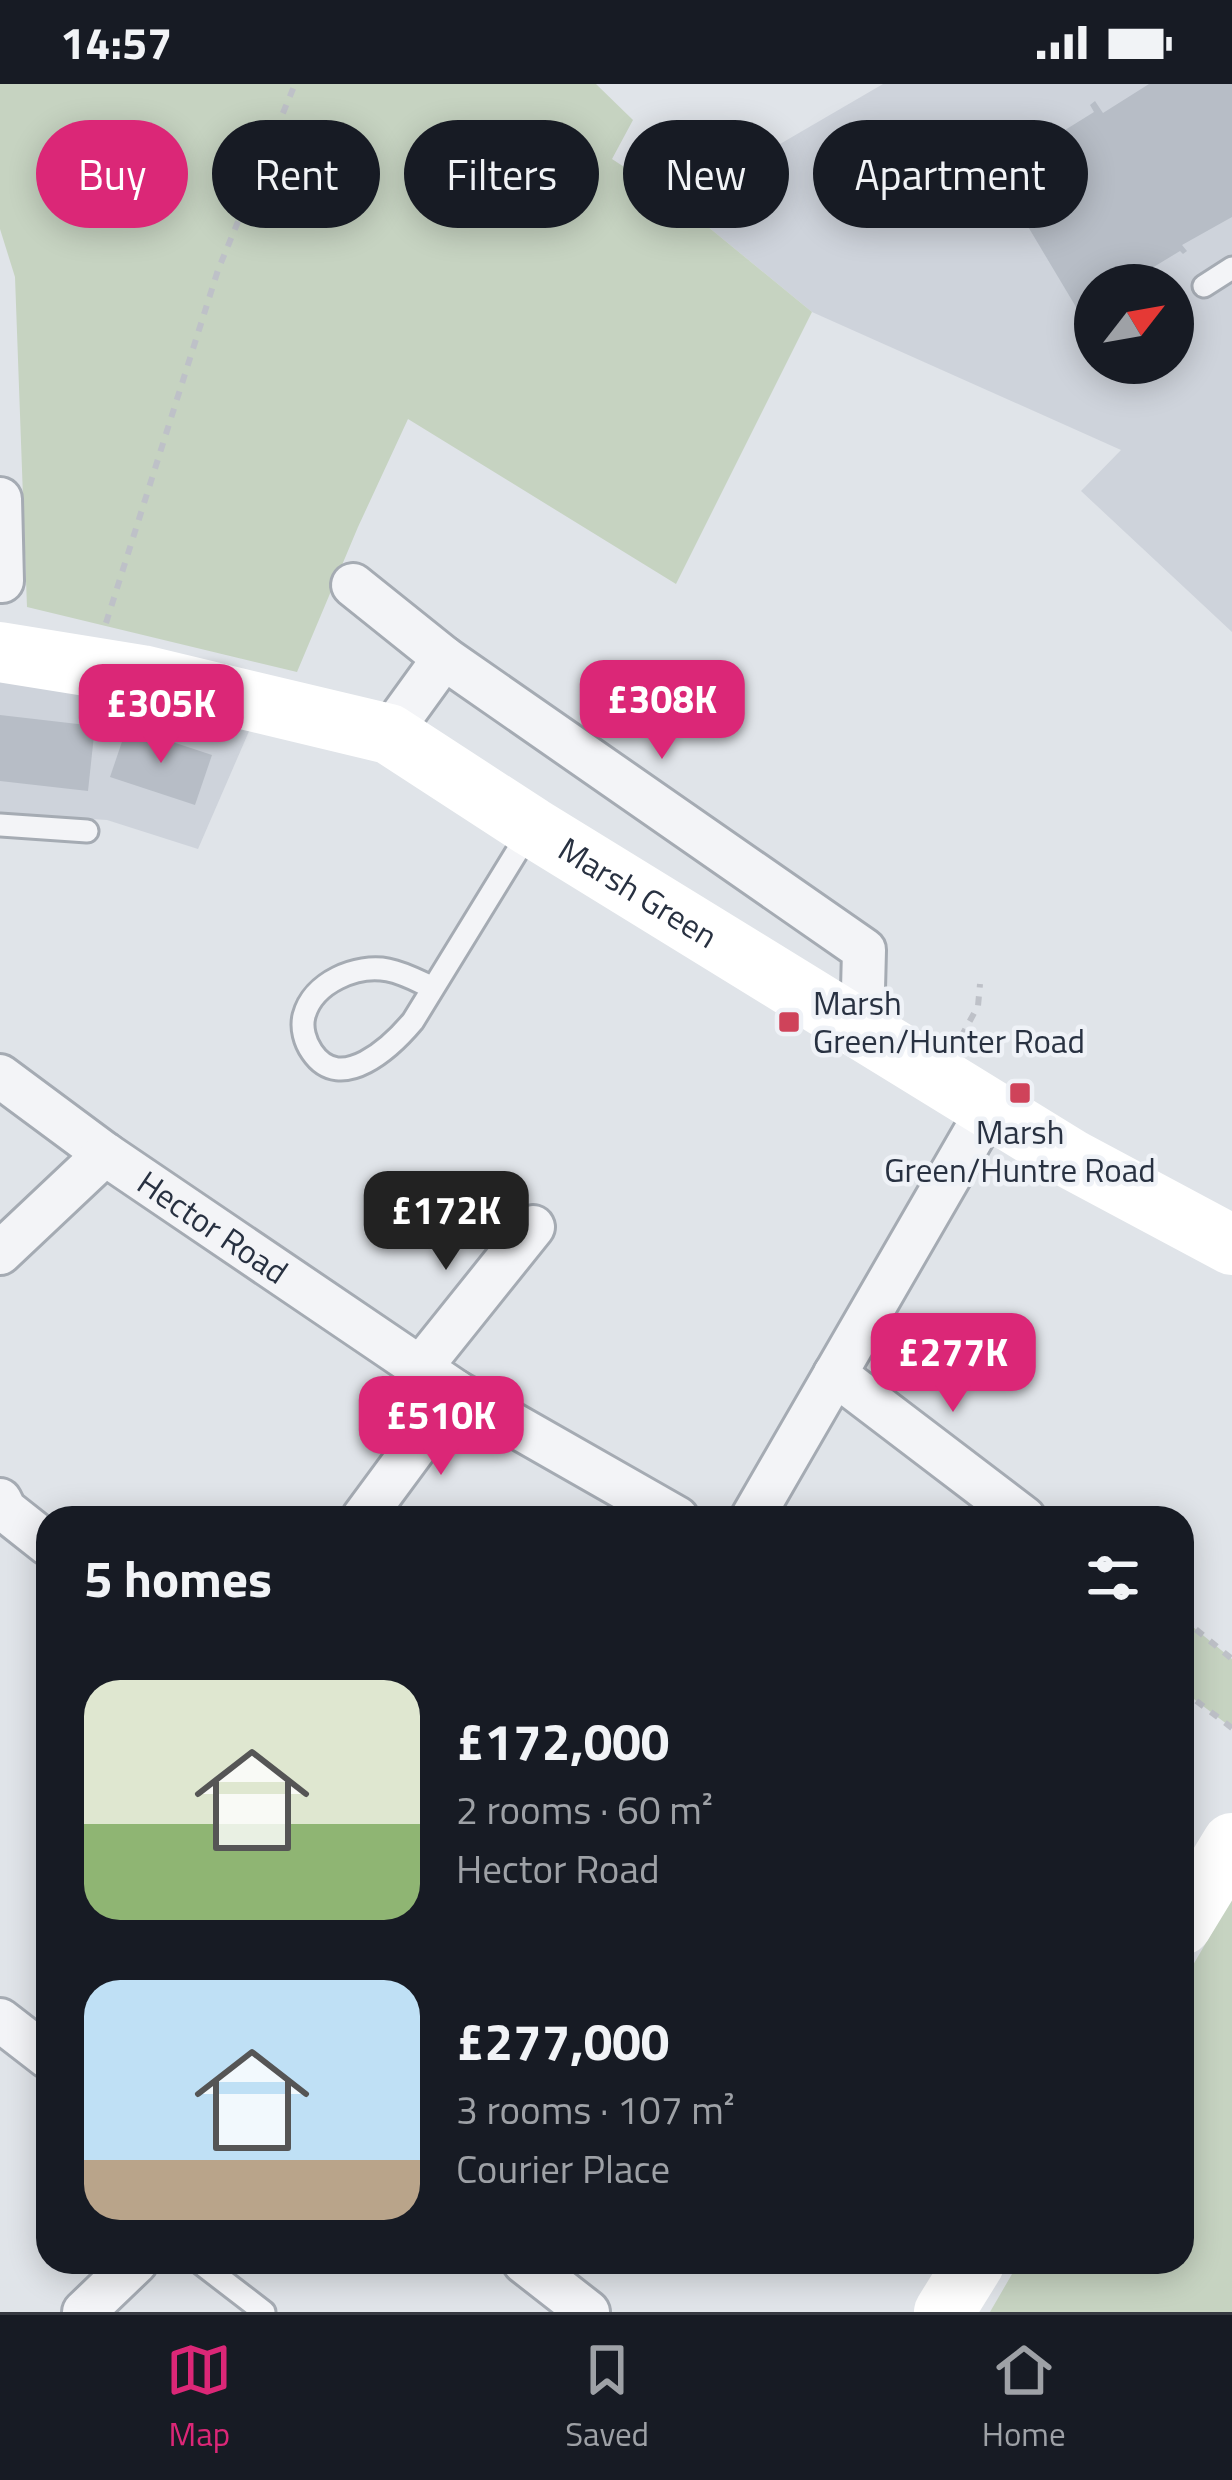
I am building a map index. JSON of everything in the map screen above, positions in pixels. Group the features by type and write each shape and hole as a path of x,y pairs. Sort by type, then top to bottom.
{"street":[{"path":"0,499 2,581"},
{"path":"352,585 445,658 864,950 862,1029"},
{"name":"Marsh Green","path":"2,652 142,675 388,734 1073,1160 1232,1245"},
{"path":"388,734 445,658"},
{"name":"Hector Road","path":"0,1076 105,1154 456,1392 656,1506"},
{"path":"759,1506 989,1108"},
{"path":"0,1253 105,1154"},
{"path":"420,1368 532,1227"},
{"path":"835,1374 1008,1506"},
{"path":"372,1506 456,1392"},
{"path":"0,1500 5,1510 36,1535"},
{"path":"1194,1905 1232,1843"},
{"path":"0,2020 36,2048"},
{"path":"85,2312 124,2274"},
{"path":"539,2274 588,2312"},
{"path":"944,2312 968,2274"}],"lane":[{"path":"1204,286 1232,268"},
{"path":"0,825 87,831"},
{"path":"433,988 389,970 368,968 345,974 326,985 304,1014 308,1047 318,1060 336,1068 376,1058 394,1044 433,988 532,826"},
{"path":"215,2274 264,2312"}],"path":[{"path":"92,667 218,270 295,84"},
{"path":"1194,1628 1232,1659"},
{"path":"1194,1699 1232,1729"}],"shaded area":[{"path":"883,84 1232,84 1232,632 1081,491 1121,450 812,312 710,228 789,228 789,139 813,125 813,228 1088,228 1088,120 821,120"},
{"path":"0,679 129,691 250,729 198,849 107,820 0,813"}],"green space":[{"path":"0,84 596,84 633,120 623,120 623,139 612,159 623,166 623,228 710,228 812,312 676,584 408,419 297,672 27,607 15,277 0,229"},
{"path":"1194,1628 1232,1659 1232,1728 1194,1699"},
{"path":"1232,1898 1232,2312 990,2312 1012,2274 1194,2274 1194,1963"}],"building":[{"path":"1149,84 1232,84 1232,217 1182,245 1187,251 1183,254 1180,251 1159,264 1074,264 1074,304 1029,228 1088,228 1088,120 1081,120 1094,112 1090,105 1095,101 1103,113"},
{"path":"0,715 95,726 88,791 0,781"},
{"path":"127,727 212,755 195,805 110,777"}],"place":[{"name":"Marsh Green/Hunter Road","path":"789,1022"},
{"name":"Marsh Green/Huntre Road","path":"1020,1093"}]}
